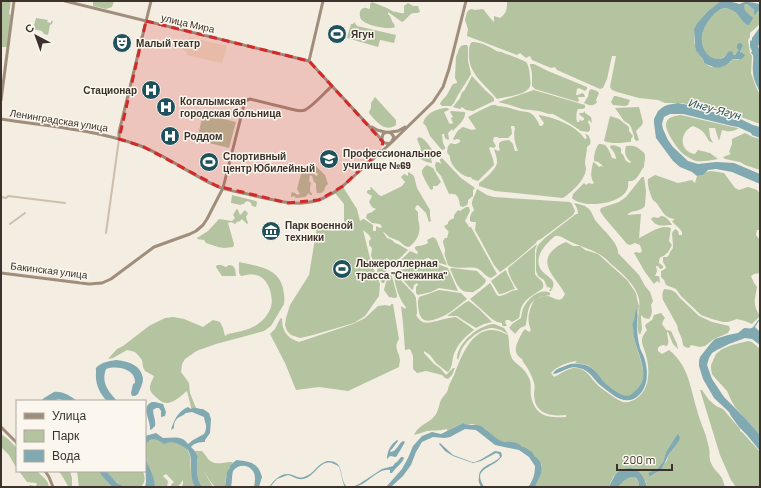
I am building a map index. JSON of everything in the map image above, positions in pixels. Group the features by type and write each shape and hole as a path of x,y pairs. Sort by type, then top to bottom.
{"street":[{"path":"1,100 14,1"},
{"name":"улица Мира","path":"65,1 308,61"},
{"path":"106,233 119,132 150,1"},
{"path":"323,1 308,61 386,144 392,142"},
{"path":"370,161 433,102 443,87 466,1"},
{"name":"Бакинская улица","path":"1,273 87,284 107,281 116,276 154,247 187,235 203,225 223,188 244,103 247,100 253,100 295,110 302,110 307,108 332,86"},
{"name":"Ленинградская улица","path":"1,119 90,132 119,139 144,147 214,185 283,202 305,203 325,198 343,186 370,161"},
{"path":"367,123 377,130 393,132 400,130 413,121"},
{"path":"370,161 382,148 383,134 388,132"},
{"path":"388,132 394,136 392,142"},
{"path":"1,197 6,198 8,196 66,203"},
{"path":"10,224 25,213"},
{"path":"1,427 16,442"},
{"path":"46,472 53,487"}],"highlighted area":[{"path":"146,21 309,61 383,142 381,150 343,186 319,200 288,203 217,186 144,147 119,139"}],"green space":[{"path":"1,1 11,1 9,14 11,15 7,47 1,47"},
{"path":"93,1 114,1 112,7 106,9 93,6"},
{"path":"507,1 721,1 709,10 697,23 694,29 696,51 703,59 704,63 711,67 730,62 733,59 739,60 743,46 734,55 727,55 721,59 714,59 710,57 704,49 702,42 702,34 708,20 719,10 726,8 735,12 747,25 751,16 746,12 743,5 747,4 754,10 756,15 759,10 760,11 760,24 750,33 748,40 750,53 752,56 751,73 760,95 760,124 721,111 702,109 681,103 665,103 658,100 639,98 612,90 610,87 616,56 612,56 607,79 603,88 600,89 557,70 555,67 551,68 532,60 530,56 526,58 520,53 517,55 467,36 468,29 465,20 469,10 483,9 494,22 494,16 500,18 505,13 507,9"},
{"path":"372,2 394,12 403,13 404,6 408,3 413,6 418,6 420,12 411,14 402,22 388,12 395,27 379,27 366,23 360,16 361,10 365,8 370,9 370,4"},
{"path":"36,18 48,20 47,22 51,23 51,21 53,21 50,25 48,35 44,34 42,31 33,29"},
{"path":"354,22 357,26 396,35 394,43 380,40 378,47 347,38 351,24"},
{"path":"472,42 484,44 496,51 515,57 527,63 531,82 528,89 517,95 497,99 478,79 471,68 469,52"},
{"path":"467,45 468,47 468,61 471,74 454,103 451,106 442,106 440,104 453,84 457,83 455,78 456,57 461,46"},
{"path":"530,64 534,64 587,87 585,91 579,88 577,89 576,95 582,93 585,97 578,97 578,102 535,89 532,86"},
{"path":"472,76 493,97 494,101 473,111 466,110 462,107 460,109 453,107 460,98"},
{"path":"591,89 599,93 596,100 597,102 594,105 584,103"},
{"path":"534,90 585,105 585,108 578,109 577,122 579,122 580,119 581,121 584,120 579,113 583,113 585,111 585,113 591,117 592,123 589,120 588,122 590,130 588,132 581,131 553,114 522,109 498,102"},
{"path":"614,96 630,100 628,105 613,105 611,102"},
{"path":"375,97 396,120 396,125 388,128 384,127 369,113 371,103"},
{"path":"492,105 530,113 535,117 540,126 544,123 539,115 552,118 571,126 585,139 587,138 585,134 588,135 590,145 587,147 585,173 581,181 574,189 563,198 495,191 479,186 479,183 488,176 497,164 494,149 498,151 500,150 499,143 509,140 513,144 515,151 518,151 514,134 514,126 511,126 512,134 508,138 494,137 493,141 496,146 494,148 489,148 494,165 478,181 472,179 471,177 467,177 457,170 447,152 448,146 451,143 456,144 460,142 460,140 453,139 461,128 463,127 472,130 476,129 468,117"},
{"path":"639,107 643,122 636,131 639,140 636,141 631,127 624,121 615,108"},
{"path":"444,108 448,108 449,110 444,112 449,123 451,124 453,123 451,118 453,117 450,112 451,111 465,112 465,115 463,120 453,131 452,129 448,133 448,140 445,138 444,134 442,134 445,147 443,150 430,136 426,126 423,123 429,114"},
{"path":"203,114 236,122 229,148 197,140"},
{"path":"681,115 739,128 731,131 722,130 719,141 715,128 709,128 710,137 713,143 709,141 701,130 693,126 688,129 683,137 686,150 695,154 698,150 710,153 718,159 696,161 682,153 668,133 666,124 668,119 673,116"},
{"path":"610,116 619,119 629,127 629,131 633,136 631,142 613,143 604,141"},
{"path":"745,133 760,139 760,170 740,162 725,159 723,157 731,154 729,152 732,139"},
{"path":"419,137 426,142 437,155 431,159 432,163 419,158 416,155 421,149 417,139"},
{"path":"599,144 605,145 612,158 616,159 610,146 614,145 621,148 621,153 626,161 630,163 631,162 627,158 625,150 626,146 637,147 645,154 644,167 634,180 628,182 627,189 615,200 596,204 578,202 572,198 573,194 584,183 586,185 589,183 594,183 591,175 593,162 599,167 603,167 598,162 594,161"},
{"path":"442,158 461,178 475,188 473,190 473,196 468,200 467,205 463,207 460,206 456,195 449,194 441,176 436,170 436,162 442,164 440,159"},
{"path":"311,162 325,175 328,184 324,191 317,193 316,183 310,175 309,181 311,183 310,190 312,195 309,193 305,197 291,197 292,192 297,195 300,194 297,189 303,166 316,176 318,175 311,168"},
{"path":"427,165 433,168 441,182 437,186 433,186 433,189 431,190 422,172"},
{"path":"711,171 724,173 735,188 739,190 748,187 757,190 760,194 760,230 757,230 756,235 760,240 760,273 751,276 757,287 755,305 760,316 752,324 737,319 723,322 701,315 681,296 676,289 666,285 661,277 661,271 666,267 663,262 663,257 667,257 673,248 672,233 675,229 678,231 679,235 682,235 682,232 672,221 674,219 666,216 653,200 649,190 648,179 655,175 678,183 692,180 695,183 697,176"},
{"name":"Лыжероллерная трасса \"Снежинка\"","path":"409,172 414,176 417,188 430,210 431,221 429,222 426,213 418,205 416,206 415,209 418,212 419,233 409,247 389,237 383,232 387,238 408,250 394,264 386,258 391,266 389,268 373,260 371,256 372,248 369,245 369,241 371,239 363,230 371,262 380,284 379,296 365,316 354,323 313,335 300,338 291,335 287,331 285,325 286,318 290,305 309,275 317,227 323,223 344,227 344,204 335,193 343,187 357,209 360,221 364,219 373,225 373,231 376,231 376,226 380,228 382,227 380,224 372,223 366,218 367,214 376,209 372,207 369,202 372,196 367,193 367,191 371,190 371,187 379,195 384,195 402,186 405,182 401,177 404,174 408,176"},
{"path":"642,177 644,177 646,191 645,206 640,210 631,212 627,215 641,214 639,238 659,228 671,228 669,241 672,245 669,251 660,259 659,263 663,266 663,268 660,269 656,266 657,271 655,276 659,276 660,283 657,281 654,284 634,253 640,253 642,251 640,245 635,243 630,245 627,244 600,211 601,208 619,202 626,197"},
{"path":"477,189 494,197 570,202 575,211 573,215 537,241 515,261 500,272 494,265 475,230 476,222 470,221 472,212 474,211 472,202"},
{"path":"232,195 256,201 256,207 252,206 248,201 241,205 231,203"},
{"path":"574,203 584,206 590,210 595,220 616,245 618,253 639,275 650,292 653,301 651,305 652,314 649,319 644,318 641,315 642,329 640,335 638,332 639,299 635,289 624,276 599,254 561,237 555,236 544,247 538,262 542,271 552,280 554,284 551,291 549,291 551,288 547,287 544,280 538,276 536,271 537,247 545,238 578,214"},
{"path":"466,207 469,207 470,211 465,221 469,227 471,227 497,274 491,278 476,268 454,267 448,265 443,241 447,238 448,232 444,226 454,218 454,215 458,210 460,211"},
{"path":"237,209 240,215 245,210 248,213 246,217 248,223 247,224 242,219 235,224 231,222 228,223 234,244 233,247 218,247 206,243 204,240 197,239 208,231 219,219 232,221 235,218 233,215"},
{"path":"661,216 669,220 672,225 658,225 651,219 653,217 658,218"},
{"path":"433,237 436,239 447,265 428,258 409,266 399,263 410,251 417,254 418,252 415,247 427,244 427,240"},
{"path":"566,242 573,246 580,246 585,250 598,254 627,280 636,293 639,306 638,314 637,310 632,324 636,345 642,364 643,376 639,388 634,393 624,396 602,381 592,368 575,363 577,361 570,362 556,368 551,373 554,377 568,369 578,368 586,372 600,387 623,402 634,400 642,394 648,377 647,358 642,342 643,336 647,330 645,326 652,320 654,315 661,313 665,318 662,324 666,330 671,331 678,349 673,344 667,332 668,344 667,346 660,346 658,351 662,354 669,350 676,356 685,370 706,436 711,463 722,478 725,487 647,487 646,482 638,471 619,471 613,477 609,487 535,487 541,474 542,465 524,447 522,448 516,443 500,441 478,426 463,423 447,431 447,429 427,431 414,435 419,428 432,419 436,414 441,400 447,392 467,347 479,334 487,330 497,331 508,335 511,357 524,370 529,378 533,403 539,412 544,415 554,417 566,417 566,415 544,413 537,407 534,395 535,387 532,377 522,359 516,353 517,344 523,332 525,329 529,332 531,330 529,315 534,300 530,305 525,326 520,328 515,334 509,327 521,318 524,307 530,299 539,292 547,292 550,293 550,295 540,297 537,299 546,296 559,300 563,297 565,294 548,268 547,262 552,251","holes":["676,436 677,444 658,472 649,477 648,473 658,468 663,462 666,452"]},
{"path":"537,244 535,250 535,274 542,281 543,288 525,302 521,308 519,318 512,322 506,320 505,322 507,326 503,326 502,323 492,319 470,299 490,283 498,296 518,290 510,276 508,268"},
{"path":"427,260 448,268 458,291 439,288 431,292 418,295 416,293 417,283 414,285 412,290 395,271 410,268"},
{"path":"239,262 259,266 276,276 283,288 284,304 271,326 264,331 199,350 185,359 182,364 181,372 189,383 190,393 196,408 191,409 187,391 176,400 168,403 159,400 150,390 154,376 145,371 142,360 135,352 127,350 113,358 108,359 117,349 149,326 165,318 173,317 184,319 203,327 213,320 220,322 225,336 240,332 258,324 268,314 271,307 271,293 267,283 260,276 241,276 239,273"},
{"path":"217,265 226,267 229,265 233,266 236,276 222,276 216,267"},
{"path":"378,265 387,272 387,277 384,283 382,283 378,277"},
{"path":"450,269 477,271 486,280 485,283 474,292 462,290 457,284"},
{"path":"506,270 515,289 499,294 491,281"},
{"path":"391,273 397,295 395,298 389,297 384,290"},
{"path":"394,273 414,294 416,298 416,315 421,321 426,323 456,317 474,330 458,345 448,372 424,351 424,353 434,364 446,375 453,368 455,368 452,375 448,379 442,375 426,371 417,373 413,369 413,356 410,349 405,350 401,306 405,309 406,307 397,291"},
{"path":"664,289 675,292 699,316 712,322 729,326 730,329 728,333 714,339 705,346 700,347 691,345 689,348 685,347 677,325 663,300 662,294"},
{"path":"439,290 461,293 467,299 443,316 430,321 424,320 419,312 419,297"},
{"path":"469,301 492,322 476,328 457,316 447,316"},
{"path":"393,304 399,339 396,347 400,360 399,367 348,391 319,387 296,390 285,363 270,334 275,329 280,319 282,318 284,330 288,336 299,342 353,324 365,318 378,306 389,306"},
{"path":"494,324 504,328 508,334 493,328 483,330 469,340 462,349 458,360 458,352 465,340 470,335 482,327"},
{"path":"748,341 752,342 760,349 760,435 735,407 727,391 712,374 711,369 711,365 716,354 722,349"},
{"path":"700,390 702,390 709,400 716,406 723,409 740,429 740,431 760,452 760,487 736,487 731,480 720,455"},
{"path":"1,434 16,447 16,467 9,455 1,445"},
{"path":"152,439 157,439 163,442 178,443 184,446 189,454 192,480 195,487 182,487 183,480 178,487 171,487 174,482 166,474 163,476 168,481 167,487 155,487 146,458 147,443"},
{"path":"195,451 202,451 208,459 214,463 233,462 226,477 225,487 215,486 206,475 213,487 202,487 197,470 198,457"},
{"path":"20,472 38,472 46,480 49,487 30,487 29,485 37,485 36,483 27,482"},
{"path":"59,472 70,472 72,487 68,486"},
{"path":"77,472 100,472 112,487 79,487"},
{"path":"107,472 143,472 145,478 141,487 124,487 113,479"},
{"path":"633,477 638,481 639,487 618,487 624,480"}],"shaded area":[{"path":"189,37 227,46 222,63 186,55 187,52 183,50 184,44 186,44"}],"water":[{"path":"721,1 740,4 747,2 760,4 760,11 757,12 756,15 754,14 754,10 747,4 744,5 746,11 753,18 749,25 744,23 735,12 726,8 714,14 703,30 703,48 707,54 712,58 718,59 724,57 728,52 732,51 733,55 735,55 739,50 737,45 741,43 743,46 740,52 745,55 741,59 733,59 723,67 713,67 704,63 703,59 696,51 694,29 697,23 709,10"},
{"path":"760,27 760,41 758,47 760,49 760,92 754,77 753,55 751,53 750,40 752,40"},
{"path":"678,103 694,106 709,112 720,112 734,116 760,127 760,138 738,127 683,114 670,114 664,117 662,124 668,140 673,147 688,161 698,164 716,162 734,163 760,174 760,184 732,172 716,169 708,170 703,175 697,176 680,167 673,161 656,138 654,119 658,111 663,107"},
{"path":"636,309 638,315 638,339 644,356 647,376 643,390 635,398 624,400 614,396 583,369 575,367 569,368 553,374 558,369 571,364 576,363 586,365 593,369 605,383 616,391 625,396 632,394 642,381 643,374 643,368 634,339 632,324"},
{"path":"760,319 755,327 760,332 760,345 752,339 745,338 729,344 712,353 707,365 712,379 724,397 760,435 760,451 739,427 729,412 714,398 703,379 699,361 700,357 715,339 738,333 744,328 752,328"},
{"path":"116,360 125,361 140,370 143,379 138,394 132,396 131,393 133,384 135,383 132,374 129,371 120,368 110,368 106,369 104,378 108,390 116,400 106,400 98,388 96,369 98,366"},
{"path":"54,392 57,392 63,393 75,400 42,400"},
{"path":"152,402 163,404 166,412 165,416 161,417 161,411 159,408 153,410 155,426 150,430 146,410"},
{"path":"188,407 191,409 203,409 209,413 211,419 210,433 205,442 197,443 191,447 198,457 197,474 202,487 195,487 189,451 176,443 169,442 164,444 154,439 146,444 146,436 156,433 163,438 183,439 188,444 204,434 206,426 204,417 192,412 186,413 178,418 174,424 174,428 171,430 177,416"},
{"path":"463,423 481,426 501,441 517,443 532,452 541,464 542,468 542,472 535,487 528,487 534,475 535,469 535,466 529,457 519,450 495,445 476,430 465,429 450,437 433,437 422,442 411,465 403,476 391,487 386,487 402,469 413,446 422,436 432,432 441,434"},
{"path":"678,434 680,438 669,454 661,470 649,477 648,473 658,468 663,462 666,452"},
{"path":"397,440 398,441 390,451 391,452 395,450 403,441 405,442 396,457 390,456 387,459 390,448"},
{"path":"440,443 453,455 472,462 480,460 495,451 501,452 502,456 494,464 482,472 480,476 484,487 481,487 479,480 481,470 497,460 500,457 499,454 496,453 481,461 473,463 453,456 445,451 439,444"},
{"path":"401,457 404,458 403,460 392,473 390,473 390,470 385,470 376,474 362,484 352,487 382,469 393,466"},
{"path":"146,459 153,475 155,487 145,487"},
{"path":"237,460 250,462 258,468 262,477 259,487 254,487 255,477 253,471 246,466 240,466 233,471 231,487 225,487 227,472 230,466"},
{"path":"327,461 337,463 341,470 344,483 347,487 344,485 339,467 325,463 307,478 299,479 288,475 277,479 269,487 275,480 280,476 289,474 304,477 310,474 321,464"},
{"path":"631,468 641,474 647,487 639,487 637,479 634,477 627,479 618,487 609,487 619,471"},
{"path":"100,472 107,472 117,483 124,487 112,487"}],"place":[{"name":"Ягун","path":"337,34"},
{"name":"Малый театр","path":"122,43"},
{"name":"Стационар","path":"151,90"},
{"name":"Когалымская городская больница","path":"166,107"},
{"name":"Роддом","path":"170,136"},
{"name":"Профессиональное училище №69","path":"329,159"},
{"name":"Спортивный центр Юбилейный","path":"209,162"},
{"name":"Парк военной техники","path":"271,231"},
{"name":"Лыжероллерная трасса \"Снежинка\"","path":"342,269"}],"water label":[{"name":"Ингу-Ягун","path":"715,109"}]}
